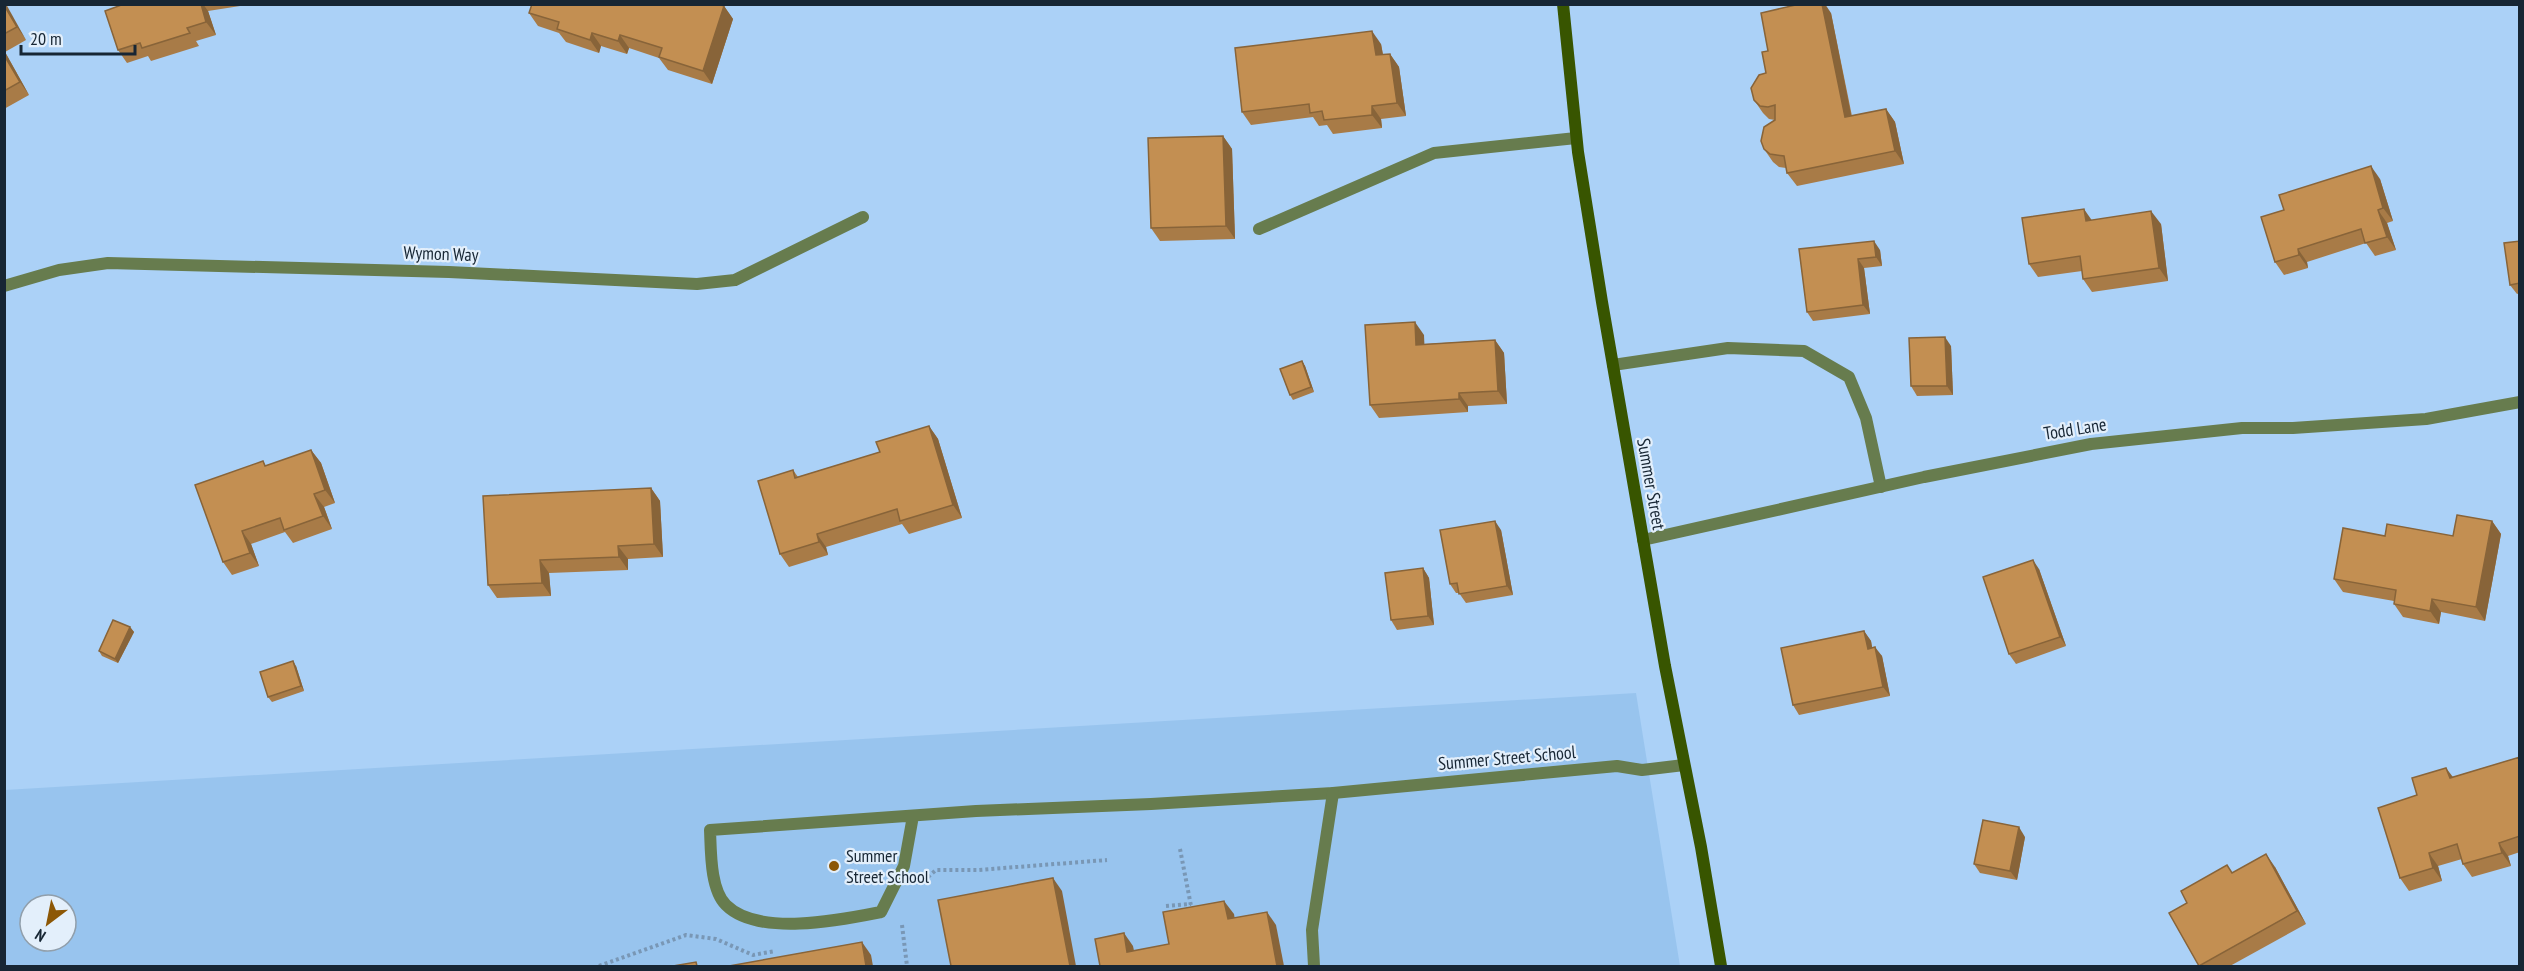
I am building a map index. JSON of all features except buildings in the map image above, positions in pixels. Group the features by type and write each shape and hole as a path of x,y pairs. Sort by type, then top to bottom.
{"main road":[{"name":"Summer Street","path":"1563,4 1576,138 1612,366 1722,966"}],"street":[{"path":"1259,229 1434,153 1576,138"},
{"name":"Wymon Way","path":"4,286 59,270 108,263 449,272 697,284 735,280 863,218"},
{"path":"1612,366 1728,348 1804,351 1849,377 1866,418 1881,487"},
{"name":"Todd Lane","path":"1643,540 2022,456 2091,444 2242,428 2293,428 2426,419 2520,402"},
{"name":"Summer Street School","path":"913,816 904,866 881,912 820,924 752,921 725,904 712,875 710,830 913,816 1333,793 1617,766 1642,770 1684,765"},
{"path":"1314,966 1312,930 1333,793"}],"path":[{"path":"1180,849 1194,921"},
{"path":"1166,906 1191,904"},
{"path":"902,919 907,966"}],"shaded area":[{"name":"Summer Street School","path":"1636,693 1680,966 5,966 5,790"}],"place":[{"name":"Summer Street School","path":"834,866"}]}
